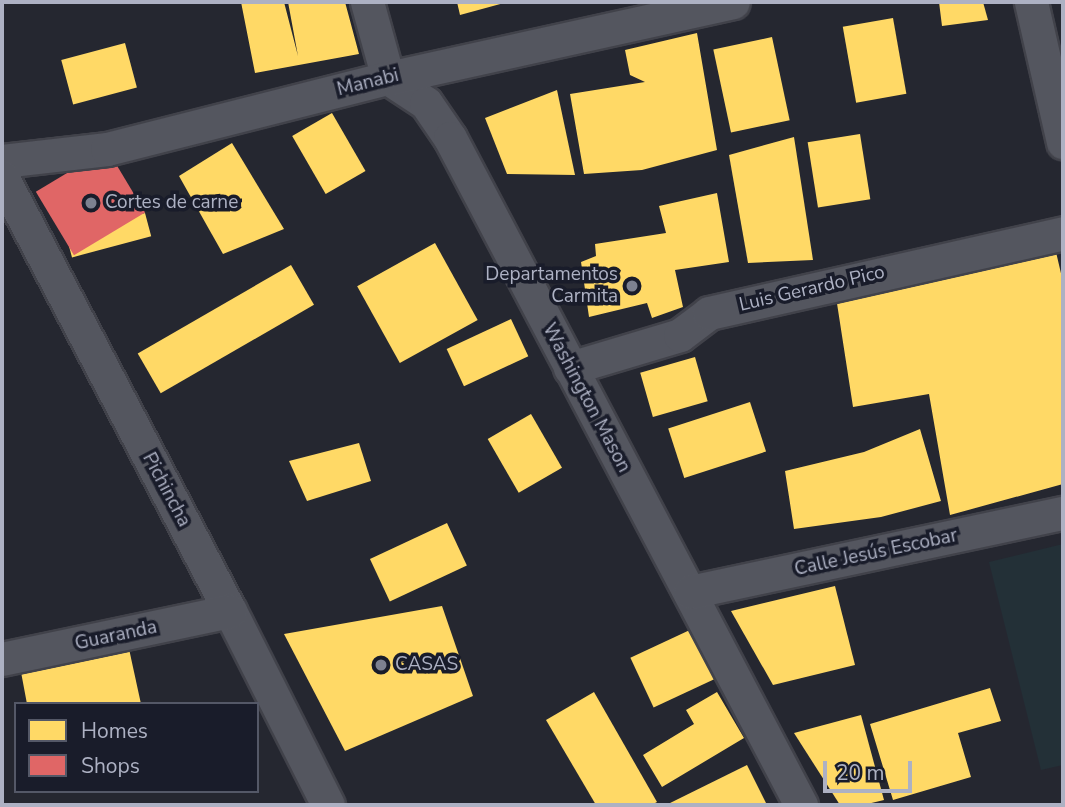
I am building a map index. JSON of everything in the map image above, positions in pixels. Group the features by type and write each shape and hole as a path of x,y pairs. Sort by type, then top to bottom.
{"street":[{"path":"367,2 388,78"},
{"name":"Manabi","path":"2,161 107,149 388,78 733,2"},
{"path":"1031,2 1063,142"},
{"name":"Washington Mason","path":"388,78 426,103 450,138 801,805"},
{"name":"Pichincha","path":"2,177 230,611 328,805"},
{"name":"Luis Gerardo Pico","path":"570,368 680,335 709,313 1063,233"},
{"name":"Calle Jesús Escobar","path":"690,592 1063,513"},
{"name":"Guaranda","path":"2,659 230,611"}],"shaded area":[{"path":"1063,544 1063,765 1041,770 989,562"}],"building: Homes":[{"path":"241,2 284,2 298,56 288,2 345,2 359,54 255,73"},
{"path":"457,2 504,2 504,3 460,15"},
{"path":"939,2 983,2 988,20 942,26"},
{"path":"893,18 906,94 856,103 843,27"},
{"path":"697,33 717,150 642,170 584,174 570,94 645,82 630,75 625,50"},
{"path":"772,37 790,120 731,133 713,49"},
{"path":"125,43 137,87 73,105 61,60"},
{"path":"557,90 575,175 507,174 485,118"},
{"path":"332,113 366,171 326,194 292,136"},
{"path":"860,134 870,199 818,207 808,142"},
{"path":"794,137 813,260 748,263 729,155"},
{"path":"232,143 284,229 223,254 179,176"},
{"name":"Departamentos Carmita","path":"717,193 729,262 675,270 683,307 652,318 647,303 589,317 581,262 596,256 595,244 666,233 659,206"},
{"path":"145,213 151,236 72,257 66,234"},
{"path":"435,243 478,320 400,363 357,286"},
{"path":"1056,252 1063,282 1063,484 950,515 929,394 853,407 836,297 902,282 981,270"},
{"path":"291,265 314,305 161,393 138,354"},
{"path":"511,319 528,356 464,386 447,349"},
{"path":"695,357 708,401 653,417 640,373"},
{"path":"750,402 766,451 684,478 668,429"},
{"path":"531,414 562,468 519,493 488,439"},
{"path":"920,429 941,501 881,517 794,529 785,471 864,452"},
{"path":"359,443 371,481 307,501 289,461"},
{"path":"447,523 467,566 390,602 370,559"},
{"path":"835,586 855,665 773,685 731,611"},
{"name":"CASAS","path":"442,606 473,696 345,751 284,634"},
{"path":"692,629 715,679 654,708 630,658"},
{"path":"126,635 141,702 27,702 18,656"},
{"path":"990,688 1001,721 958,733 971,777 893,800 870,724"},
{"path":"594,692 657,802 651,805 596,805 546,720"},
{"path":"717,692 744,738 662,787 643,755 694,724 686,710"},
{"path":"861,715 884,800 863,805 840,805 794,733"},
{"path":"747,765 767,805 666,805"}],"building: Shops":[{"name":"Cortes de carne","path":"107,149 145,212 74,255 36,192"}],"place":[{"name":"Cortes de carne","path":"91,203"},
{"name":"Departamentos Carmita","path":"632,286"},
{"name":"CASAS","path":"381,665"}]}
